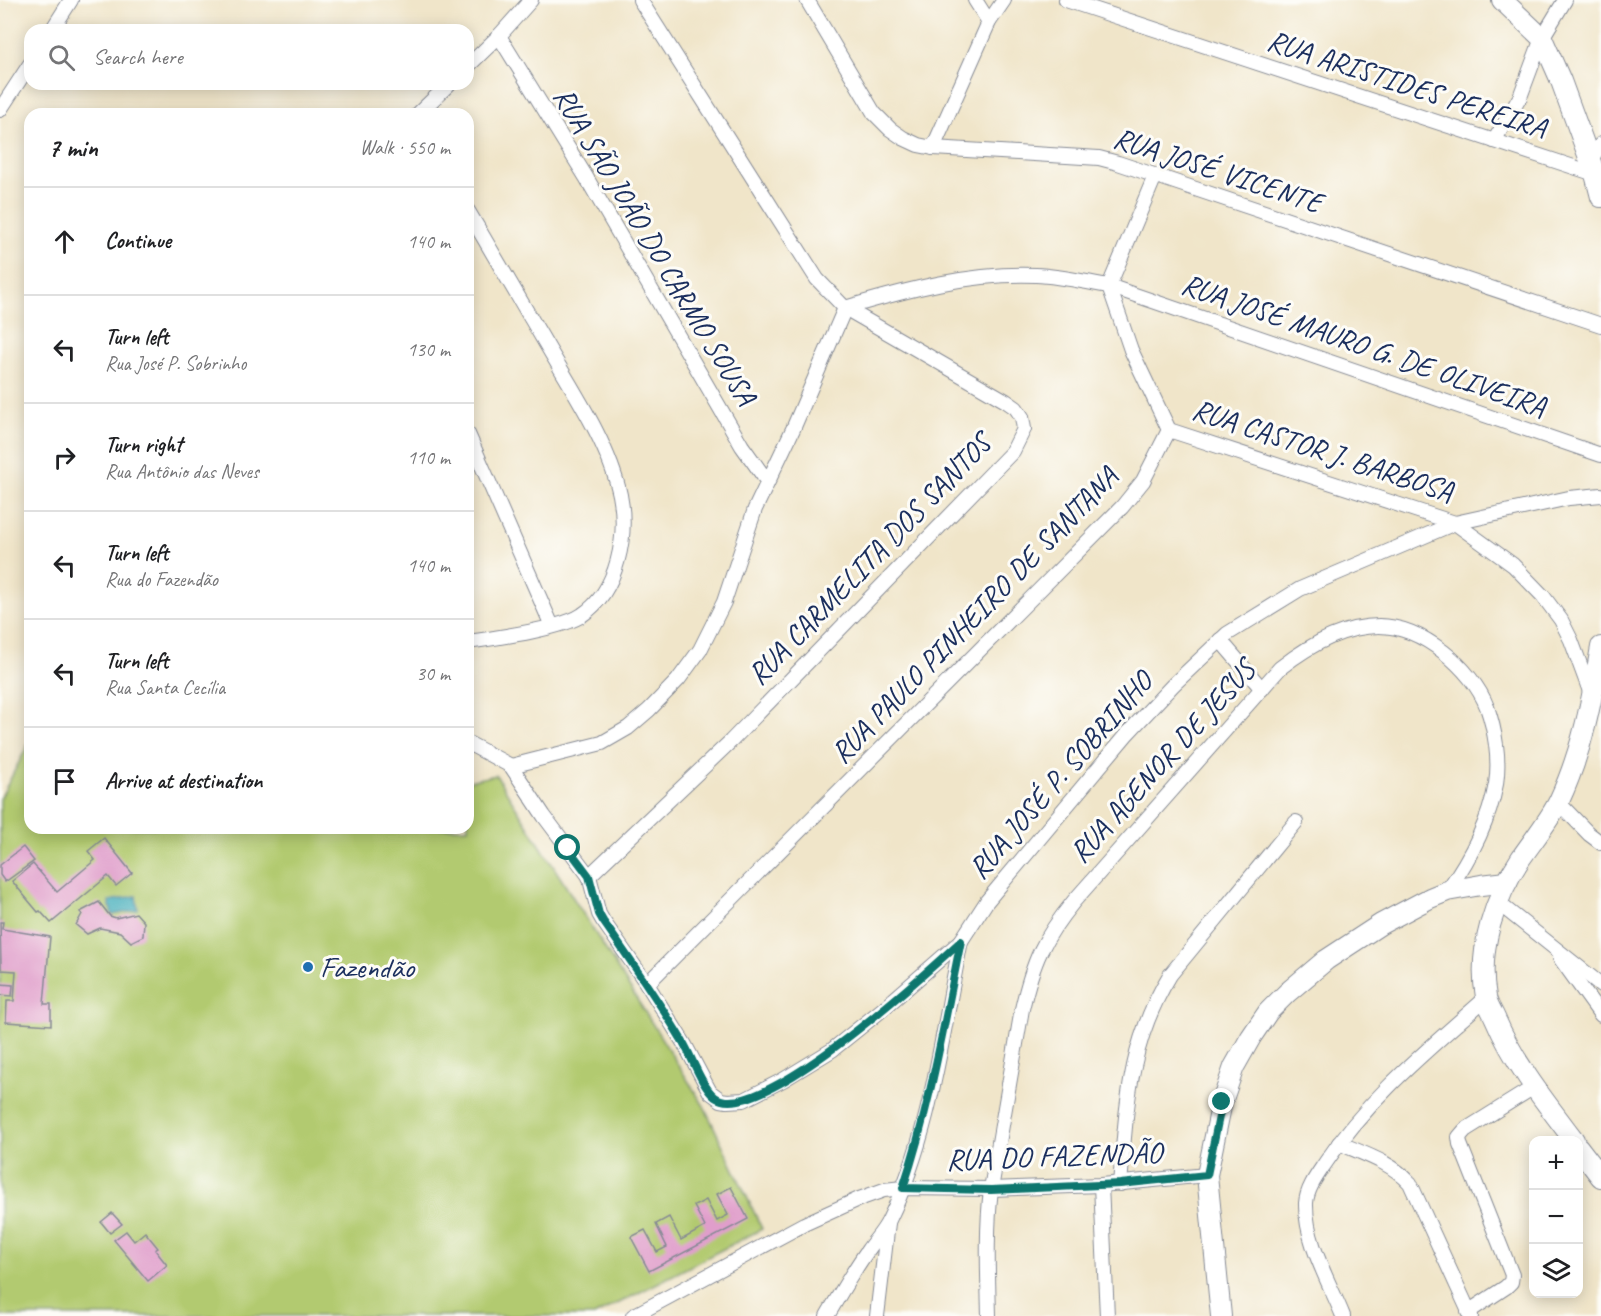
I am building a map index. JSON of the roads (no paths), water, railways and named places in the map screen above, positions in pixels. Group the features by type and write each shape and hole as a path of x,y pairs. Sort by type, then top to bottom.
{"main road":[{"path":"1502,0 1542,38 1561,81 1593,167 1601,197"},
{"path":"1571,1136 1534,1087 1501,1032 1486,998 1486,949 1497,902 1507,882 1558,802 1574,766 1593,699 1601,647"},
{"path":"1221,1316 1207,1175 1215,1127 1234,1067 1268,1012 1326,960 1380,924 1447,891 1507,882"},
{"path":"1583,1154 1601,1177"}],"street":[{"path":"56,24 71,0"},
{"path":"474,60 500,36 531,0"},
{"path":"640,0 817,279 845,308"},
{"name":"RUA JOSÉ VICENTE","path":"807,0 874,113 890,129 918,145 933,148 1099,158 1118,163 1601,326"},
{"path":"975,0 989,22"},
{"path":"933,148 989,22 1004,0"},
{"name":"RUA ARISTIDES PEREIRA","path":"1066,0 1494,141 1593,167"},
{"path":"1494,141 1520,97 1542,38 1565,0"},
{"name":"RUA SÃO JOÃO DO CARMO SOUSA","path":"500,36 586,177 742,446 767,481"},
{"path":"0,110 24,73"},
{"path":"424,108 443,90"},
{"path":"1593,167 1601,144"},
{"path":"1155,176 1109,286 1131,350 1169,430"},
{"path":"474,221 576,396 603,450 616,481 623,520 622,539 610,580 590,609 567,622 474,641"},
{"path":"845,308 898,293 992,276 1037,275 1109,286"},
{"name":"RUA JOSÉ MAURO G. DE OLIVEIRA","path":"1109,286 1601,454"},
{"path":"511,766 602,743 627,728 649,710 678,680 700,650 724,603 745,538 767,481 793,429 845,308"},
{"name":"RUA CARMELITA DOS SANTOS","path":"589,876 731,741 972,495 1013,451 1020,440 1024,429 1022,417 1016,408 845,308"},
{"name":"RUA CASTOR J. BARBOSA","path":"1169,430 1455,523 1569,498 1601,495"},
{"name":"RUA PAULO PINHEIRO DE SANTANA","path":"647,984 1122,507 1143,481 1169,430"},
{"path":"474,449 552,626"},
{"path":"1455,523 1513,565 1543,596 1561,620 1571,640 1593,699"},
{"name":"RUA JOSÉ P. SOBRINHO","path":"647,984 685,1045 710,1092 721,1100 736,1102 774,1084 832,1050 884,1010 961,941 987,901 1118,743 1220,640 1254,616 1300,589 1455,523"},
{"name":"RUA AGENOR DE JESUS","path":"989,1316 987,1260 991,1190 1022,1009 1028,984 1045,940 1074,901 1280,668 1321,641 1356,628 1380,626 1401,630 1426,640 1448,656 1461,670 1486,706 1494,732 1496,784 1479,835 1462,870 1447,891"},
{"path":"1220,640 1262,689"},
{"path":"474,746 511,766 544,816 589,876 599,914 647,984"},
{"path":"1558,802 1601,843"},
{"path":"1120,1184 1134,1059 1140,1036 1157,996 1170,975 1296,822"},
{"path":"1497,902 1601,985"},
{"path":"827,1316 888,1223 903,1188 932,1086 961,941"},
{"path":"1549,944 1601,1015"},
{"path":"1343,1316 1312,1240 1306,1200 1314,1179 1339,1143 1372,1103 1402,1072 1486,998"},
{"path":"1339,1143 1387,1164 1400,1172 1410,1183 1469,1314 1506,1287 1511,1282 1512,1275 1459,1137 1465,1130 1534,1087"},
{"name":"RUA DO FAZENDÃO","path":"633,1316 804,1224 859,1198 884,1190 903,1188 991,1190 1101,1185 1207,1175"},
{"path":"1101,1185 1107,1316"},
{"path":"877,1316 888,1223"}],"water":[{"path":"136,896 138,910 112,915 109,901"}],"place":[{"name":"Fazendão","path":"308,967"}]}
